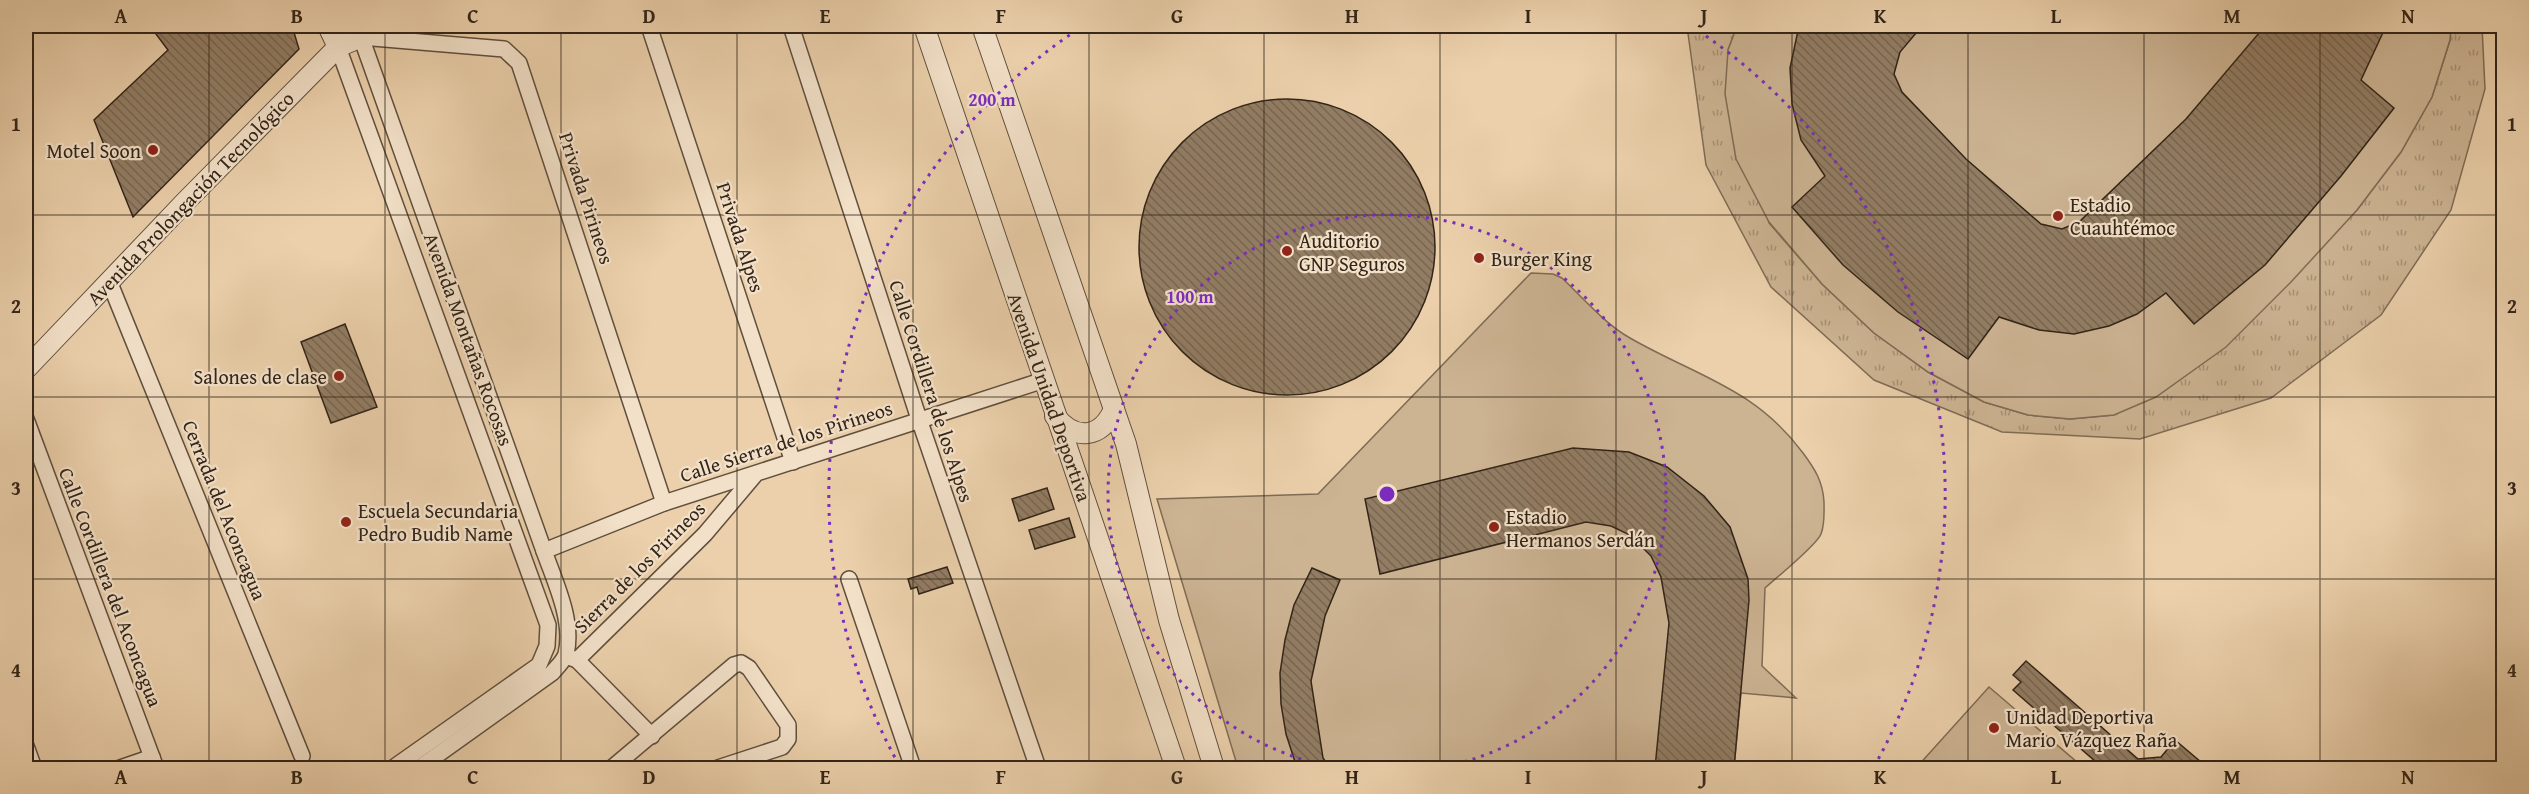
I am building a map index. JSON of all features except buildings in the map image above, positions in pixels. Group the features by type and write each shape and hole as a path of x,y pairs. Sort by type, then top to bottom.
{"street":[{"name":"Avenida Montañas Rocosas","path":"328,26 338,47 548,625 547,646"},
{"name":"Privada Alpes","path":"649,26 793,462"},
{"name":"Calle Cordillera de los Alpes","path":"790,26 919,419 1038,768"},
{"path":"982,26 1126,444 1168,620 1214,768"},
{"name":"Avenida Unidad Deportiva","path":"926,28 1055,416 1176,768"},
{"name":"Avenida Montañas Rocosas","path":"363,31 563,607 571,658"},
{"name":"Avenida Prolongación Tecnológico","path":"26,369 338,47 363,31"},
{"name":"Privada Pirineos","path":"363,31 504,49 519,63 664,503"},
{"name":"Cerrada del Aconcagua","path":"109,281 302,756"},
{"name":"Calle Sierra de los Pirineos","path":"544,551 664,503 1044,380"},
{"path":"1055,416 1063,426 1074,432 1087,433 1099,429 1109,420 1114,409"},
{"name":"Calle Cordillera del Aconcagua","path":"26,419 154,763"},
{"name":"Sierra de los Pirineos","path":"571,658 705,534 754,475"},
{"path":"849,579 913,768"},
{"path":"393,768 539,665 547,646 571,658 652,736"},
{"path":"419,768 571,658"},
{"path":"612,768 734,665 741,663 749,668 788,725 788,740 782,747 718,768"},
{"path":"26,746 34,768"},
{"path":"120,768 154,763"}],"green space":[{"path":"1687,26 1737,26 1728,50 1769,223 1822,284 1874,333 1928,372 1984,402 2028,415 2070,419 2114,415 2357,210 2401,152 2432,97 2450,40 2451,26 2482,26 2485,89 2451,210 2381,315 2271,398 2140,439 2002,432 1874,380 1771,287 1706,165"},
{"name":"Estadio Cuauhtémoc","path":"1737,26 2451,26 2450,40 2432,97 2401,152 2357,210 2291,282 2226,347 2156,397 2114,415 2070,419 2028,415 1984,402 1928,372 1874,333 1822,284 1769,222 1736,159 1725,94 1728,50"},
{"name":"Estadio Hermanos Serdán","path":"1531,273 1553,274 1562,278 1603,318 1630,338 1745,398 1784,431 1803,453 1818,476 1824,502 1821,534 1804,553 1765,588 1762,666 1796,698 1741,693 1734,768 1238,768 1157,499 1318,494"},
{"name":"Unidad Deportiva Mario Vázquez Raña","path":"1989,687 2084,768 1916,768"}],"place":[{"name":"Motel Soon","path":"153,150"},
{"name":"Estadio Cuauhtémoc","path":"2058,216"},
{"name":"Auditorio GNP Seguros","path":"1287,251"},
{"name":"Burger King","path":"1479,258"},
{"name":"Salones de clase","path":"339,376"},
{"name":"Escuela Secundaria Pedro Budib Name","path":"346,522"},
{"name":"Estadio Hermanos Serdán","path":"1494,527"},
{"name":"Unidad Deportiva Mario Vázquez Raña","path":"1994,728"}]}
